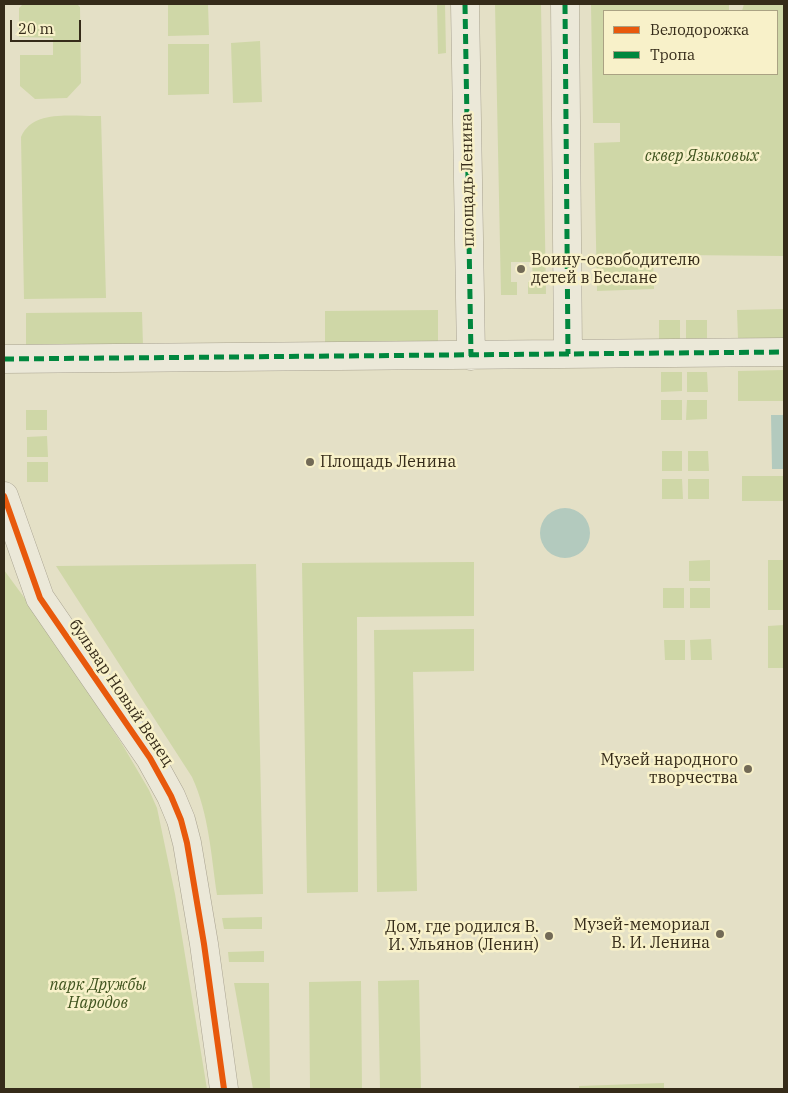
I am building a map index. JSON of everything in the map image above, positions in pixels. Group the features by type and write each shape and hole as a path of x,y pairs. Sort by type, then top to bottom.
{"street":[{"name":"площадь Ленина","path":"465,4 471,356"},
{"path":"565,4 568,354"},
{"path":"4,359 784,352"},
{"name":"бульвар Новый Венец","path":"4,496 40,598 150,758 171,796 181,820 187,843 203,936 224,1089"}],"green space":[{"path":"23,4 77,4 80,7 81,83 67,98 35,99 20,86 20,55 53,55 53,38 19,37 19,8"},
{"path":"168,4 208,4 209,35 168,36"},
{"path":"437,4 445,4 446,53 438,54"},
{"path":"495,4 541,4 546,294 528,294 528,282 533,282 532,262 511,262 511,282 517,282 517,295 501,295"},
{"name":"сквер Языковых","path":"591,4 729,4 729,10 603,10 603,75 778,75 778,10 742,10 744,4 784,4 784,256 621,256 653,257 654,289 597,291 594,143 620,142 620,123 593,123"},
{"path":"260,41 262,102 233,103 231,43"},
{"path":"168,44 209,44 209,94 168,95"},
{"path":"67,115 101,116 106,298 24,299 21,137 27,128 45,118"},
{"path":"784,309 784,338 738,339 737,310"},
{"path":"438,310 438,343 325,344 325,311"},
{"path":"142,312 143,346 26,347 26,313"},
{"path":"659,320 680,320 680,340 659,340"},
{"path":"686,320 707,320 707,340 686,340"},
{"path":"784,370 784,401 738,401 738,371"},
{"path":"661,372 682,372 682,391 661,392"},
{"path":"687,372 707,372 708,392 687,392"},
{"path":"661,400 682,400 682,420 661,420"},
{"path":"687,400 707,400 707,419 686,420"},
{"path":"26,410 47,410 47,430 26,430"},
{"path":"47,436 48,457 27,457 27,437"},
{"path":"662,451 682,451 682,471 662,471"},
{"path":"688,451 708,451 709,471 688,471"},
{"path":"27,462 48,462 48,482 27,482"},
{"path":"742,476 784,476 784,501 742,501"},
{"path":"662,479 682,479 683,499 662,499"},
{"path":"688,479 709,479 709,499 688,499"},
{"path":"710,560 710,581 689,581 689,561"},
{"path":"768,560 784,560 784,610 768,610"},
{"path":"474,562 474,616 357,617 358,892 307,893 302,563"},
{"path":"256,564 263,894 217,895 206,820 192,777 56,566"},
{"name":"парк Дружбы Народов","path":"4,570 48,630 122,744 149,790 157,808 175,894 207,1089 4,1089"},
{"path":"663,588 684,588 684,608 663,608"},
{"path":"690,588 710,588 710,608 690,608"},
{"path":"784,625 784,668 768,668 768,626"},
{"path":"474,629 474,671 413,672 417,891 377,892 374,630"},
{"path":"711,639 712,660 691,660 690,640"},
{"path":"664,640 685,640 685,660 665,660"},
{"path":"262,917 262,929 224,929 222,918"},
{"path":"264,951 264,962 229,962 228,952"},
{"path":"419,980 421,1089 380,1089 378,981"},
{"path":"361,981 362,1089 310,1089 309,982"},
{"path":"234,983 269,983 270,1089 253,1089"},
{"path":"664,1083 664,1089 579,1089 579,1086"}],"shaded area":[{"path":"771,415 784,415 784,469 772,469"},
{"path":"560,508 570,508 583,515 590,528 590,538 583,551 570,558 560,558 551,554 544,547 540,538 540,528 544,519 551,512"}],"marked path":[{"path":"465,4 471,356"},
{"path":"565,4 568,354"},
{"path":"4,359 784,352"}],"cycle path":[{"path":"4,496 40,598 150,758 171,796 181,820 187,843 204,944 224,1089"}],"place":[{"name":"Воину-освободителю детей в Беслане","path":"521,269"},
{"name":"Площадь Ленина","path":"310,462"},
{"name":"Музей народного творчества","path":"748,769"},
{"name":"Музей-мемориал В. И. Ленина","path":"720,934"},
{"name":"Дом, где родился В. И. Ульянов (Ленин)","path":"549,936"}]}
